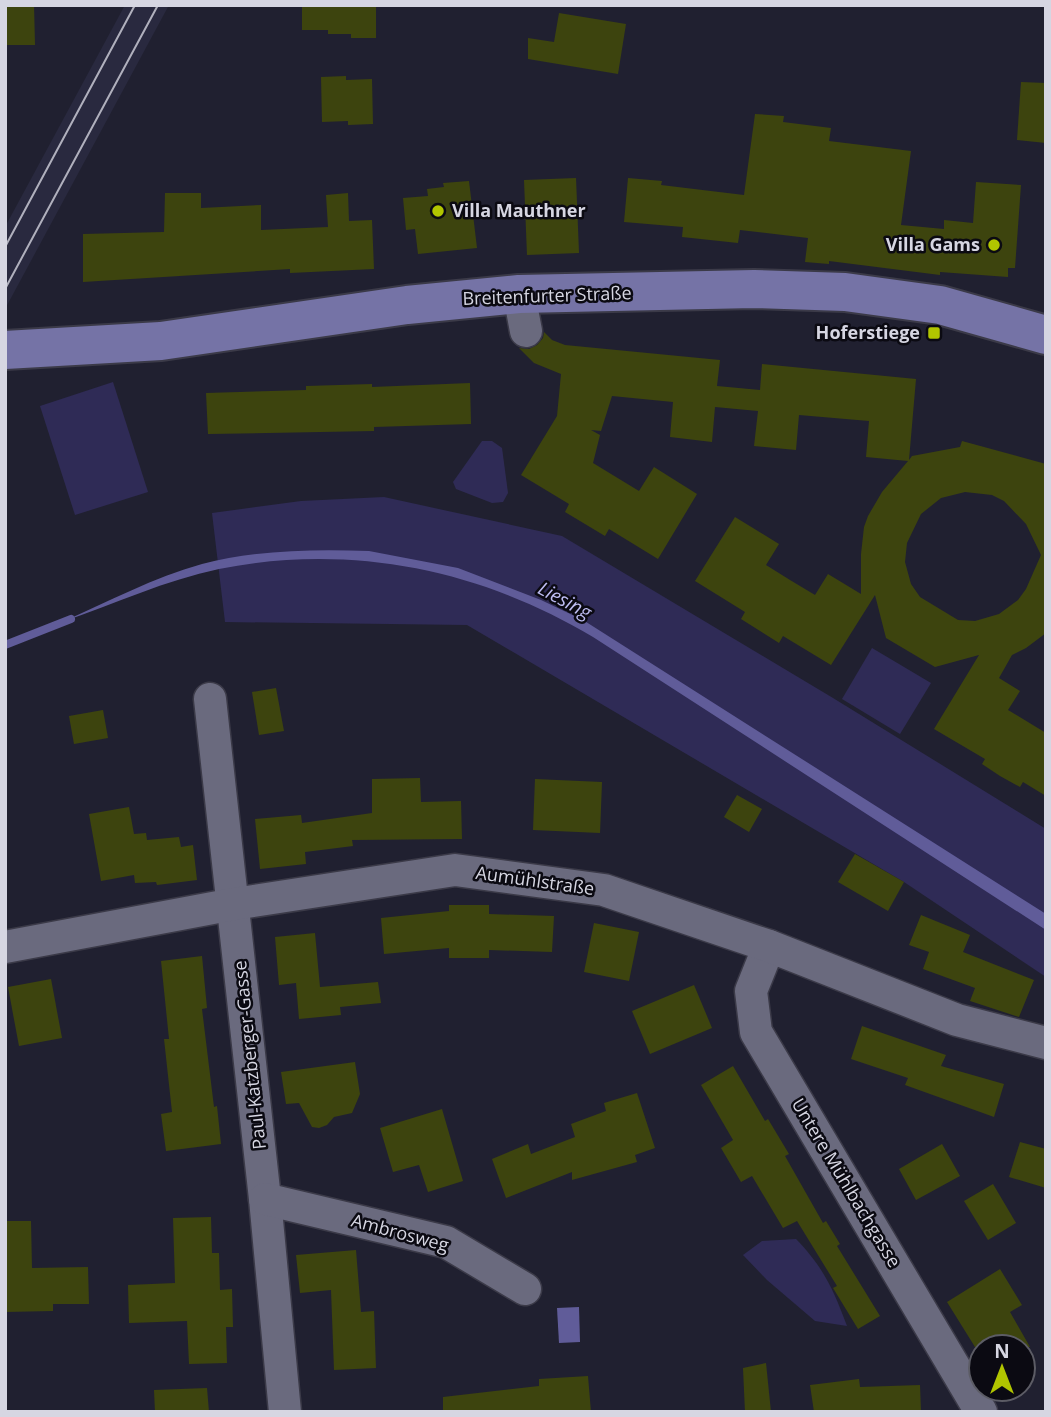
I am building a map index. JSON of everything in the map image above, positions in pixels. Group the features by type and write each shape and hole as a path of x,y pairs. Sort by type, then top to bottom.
{"main road":[{"name":"Breitenfurter Straße","path":"5,350 161,341 407,305 519,294 754,289 845,292 940,305 1046,335"}],"street":[{"path":"519,294 526,331"},
{"name":"Paul-Katzberger-Gasse","path":"210,699 234,904 285,1412"},
{"name":"Aumühlstraße","path":"5,947 234,904 455,870 604,890 769,946 957,1020 1046,1043"},
{"name":"Untere Mühlbachgasse","path":"769,946 751,991 756,1032 981,1412"},
{"name":"Ambrosweg","path":"265,1199 446,1242 525,1289"}],"shaded area":[{"path":"125,5 169,5 5,309 5,227"},
{"path":"113,382 148,492 75,515 40,406"},
{"path":"482,441 492,441 502,448 508,493 503,502 492,503 456,489 453,482"},
{"path":"384,497 562,536 1046,829 1046,977 904,882 467,625 225,622 212,513 301,501"},
{"name":"Liesing","path":"369,551 458,568 541,600 583,620 1046,914 1046,930 593,637 550,613 459,579 365,561 316,559 268,562 219,569 179,579 62,622 184,569 222,559 285,552"},
{"path":"872,648 931,683 900,734 842,699"},
{"path":"796,1239 827,1280 847,1326 815,1321 767,1280 743,1255 762,1241"},
{"path":"579,1307 580,1342 559,1343 557,1308"}],"building":[{"path":"5,5 34,5 35,45 5,45"},
{"path":"302,5 376,5 376,38 351,38 351,34 328,34 328,30 302,30"},
{"path":"559,13 626,24 618,74 528,59 528,38 554,42"},
{"path":"346,76 346,80 372,79 373,124 322,122 321,77"},
{"path":"1021,82 1046,83 1046,143 1017,140"},
{"path":"755,114 784,116 783,122 831,128 829,141 911,151 901,225 944,229 944,220 973,223 976,182 1021,185 1015,268 1008,268 1008,277 940,272 940,275 829,261 829,264 805,262 808,238 740,230 738,243 682,237 683,227 624,222 628,178 662,181 661,185 744,195"},
{"path":"576,178 579,253 527,255 524,180"},
{"name":"Villa Mauthner","path":"469,181 477,248 418,254 415,229 406,230 403,198 428,196 427,189 444,187 443,183"},
{"path":"165,193 201,193 201,208 261,205 261,230 328,227 326,195 348,193 349,221 372,220 374,269 290,273 290,269 83,282 83,234 164,232"},
{"path":"544,332 552,340 565,345 720,360 717,386 760,390 762,364 916,379 909,460 912,456 960,447 962,441 1046,464 1046,633 1012,655 999,678 1020,691 1008,710 1046,733 1046,796 1023,782 1020,787 1000,776 982,764 985,759 934,729 979,655 935,667 886,638 875,595 831,665 783,636 779,643 741,619 745,612 695,581 735,517 779,544 766,565 790,580 815,595 828,574 861,594 864,527 882,492 908,461 866,457 869,421 799,415 796,450 754,446 758,411 715,407 712,442 670,437 673,402 612,396 601,431 591,430 600,435 593,463 639,491 654,467 697,494 658,559 609,529 605,536 565,512 569,504 521,475 557,416 561,374 534,363 519,348 529,349 543,338","holes":["965,492 992,495 1004,501 1026,524 1041,555 1026,589 1018,600 999,614 975,621 958,620 920,597 911,584 905,562 907,543 921,514 941,498"]},
{"path":"470,383 471,424 374,427 374,431 208,434 206,393 306,390 306,386 372,384 372,387"},
{"path":"276,688 284,731 259,735 252,692"},
{"path":"103,710 108,738 74,744 69,716"},
{"path":"420,778 421,802 461,801 462,839 352,840 353,846 305,852 306,864 260,869 255,819 301,815 302,823 372,813 372,779"},
{"path":"535,779 602,782 600,833 533,830"},
{"path":"737,795 762,809 749,832 724,817"},
{"path":"129,807 134,834 146,833 147,840 179,837 181,847 193,845 197,880 157,885 156,882 135,883 134,875 101,881 89,814"},
{"path":"855,854 904,882 888,911 838,882"},
{"path":"449,905 489,905 489,914 554,916 552,952 489,950 489,958 449,958 449,948 384,954 381,918 449,911"},
{"path":"921,915 970,935 963,952 1034,980 1019,1017 970,1001 975,988 923,969 929,952 909,945"},
{"path":"594,923 639,932 629,981 584,972"},
{"path":"315,933 320,987 378,982 381,1003 340,1007 341,1015 299,1019 296,983 279,985 275,937"},
{"path":"202,956 207,1008 202,1009 221,1144 166,1151 161,1114 172,1112 164,1039 169,1039 161,961"},
{"path":"51,979 62,1038 19,1046 8,987"},
{"path":"694,985 712,1028 650,1054 632,1011"},
{"path":"862,1026 946,1055 941,1066 1004,1084 994,1117 905,1085 908,1078 851,1059"},
{"path":"355,1062 360,1094 352,1113 334,1117 327,1125 319,1128 312,1127 299,1103 286,1104 281,1072"},
{"path":"733,1066 765,1121 768,1119 789,1154 785,1156 823,1223 826,1221 840,1244 837,1246 880,1316 858,1329 833,1288 837,1286 797,1221 783,1228 752,1176 741,1182 721,1148 733,1140 701,1085"},
{"path":"637,1093 655,1148 635,1155 637,1162 572,1180 572,1172 506,1198 492,1159 528,1144 531,1154 575,1137 571,1124 606,1111 604,1103"},
{"path":"442,1109 463,1181 428,1192 419,1165 393,1172 380,1128"},
{"path":"1020,1142 1046,1149 1046,1188 1009,1177"},
{"path":"942,1144 960,1176 916,1200 899,1169"},
{"path":"993,1184 1016,1223 988,1240 964,1201"},
{"path":"211,1217 212,1253 219,1253 220,1290 232,1289 233,1327 226,1327 227,1363 189,1364 187,1321 129,1323 128,1285 175,1283 173,1218"},
{"path":"5,1221 31,1221 32,1268 88,1267 89,1304 53,1304 53,1311 5,1312"},
{"path":"356,1250 361,1312 374,1311 376,1368 334,1370 331,1290 300,1293 296,1255"},
{"path":"1000,1269 1022,1305 1010,1312 1022,1333 967,1334 947,1302"},
{"path":"766,1363 771,1412 745,1412 743,1368"},
{"path":"588,1376 591,1412 443,1412 443,1397 539,1386 539,1379"},
{"path":"859,1379 860,1387 920,1385 921,1412 814,1412 810,1385"},
{"path":"207,1388 209,1412 155,1412 154,1390"}],"waterway":[{"name":"Liesing","path":"5,645 71,619"}],"tram line":[{"path":"5,247 135,5"},
{"path":"5,289 158,5"}],"place":[{"name":"Villa Mauthner","path":"438,211"},
{"name":"Villa Gams","path":"994,245"},
{"name":"Hoferstiege","path":"934,333"}]}
